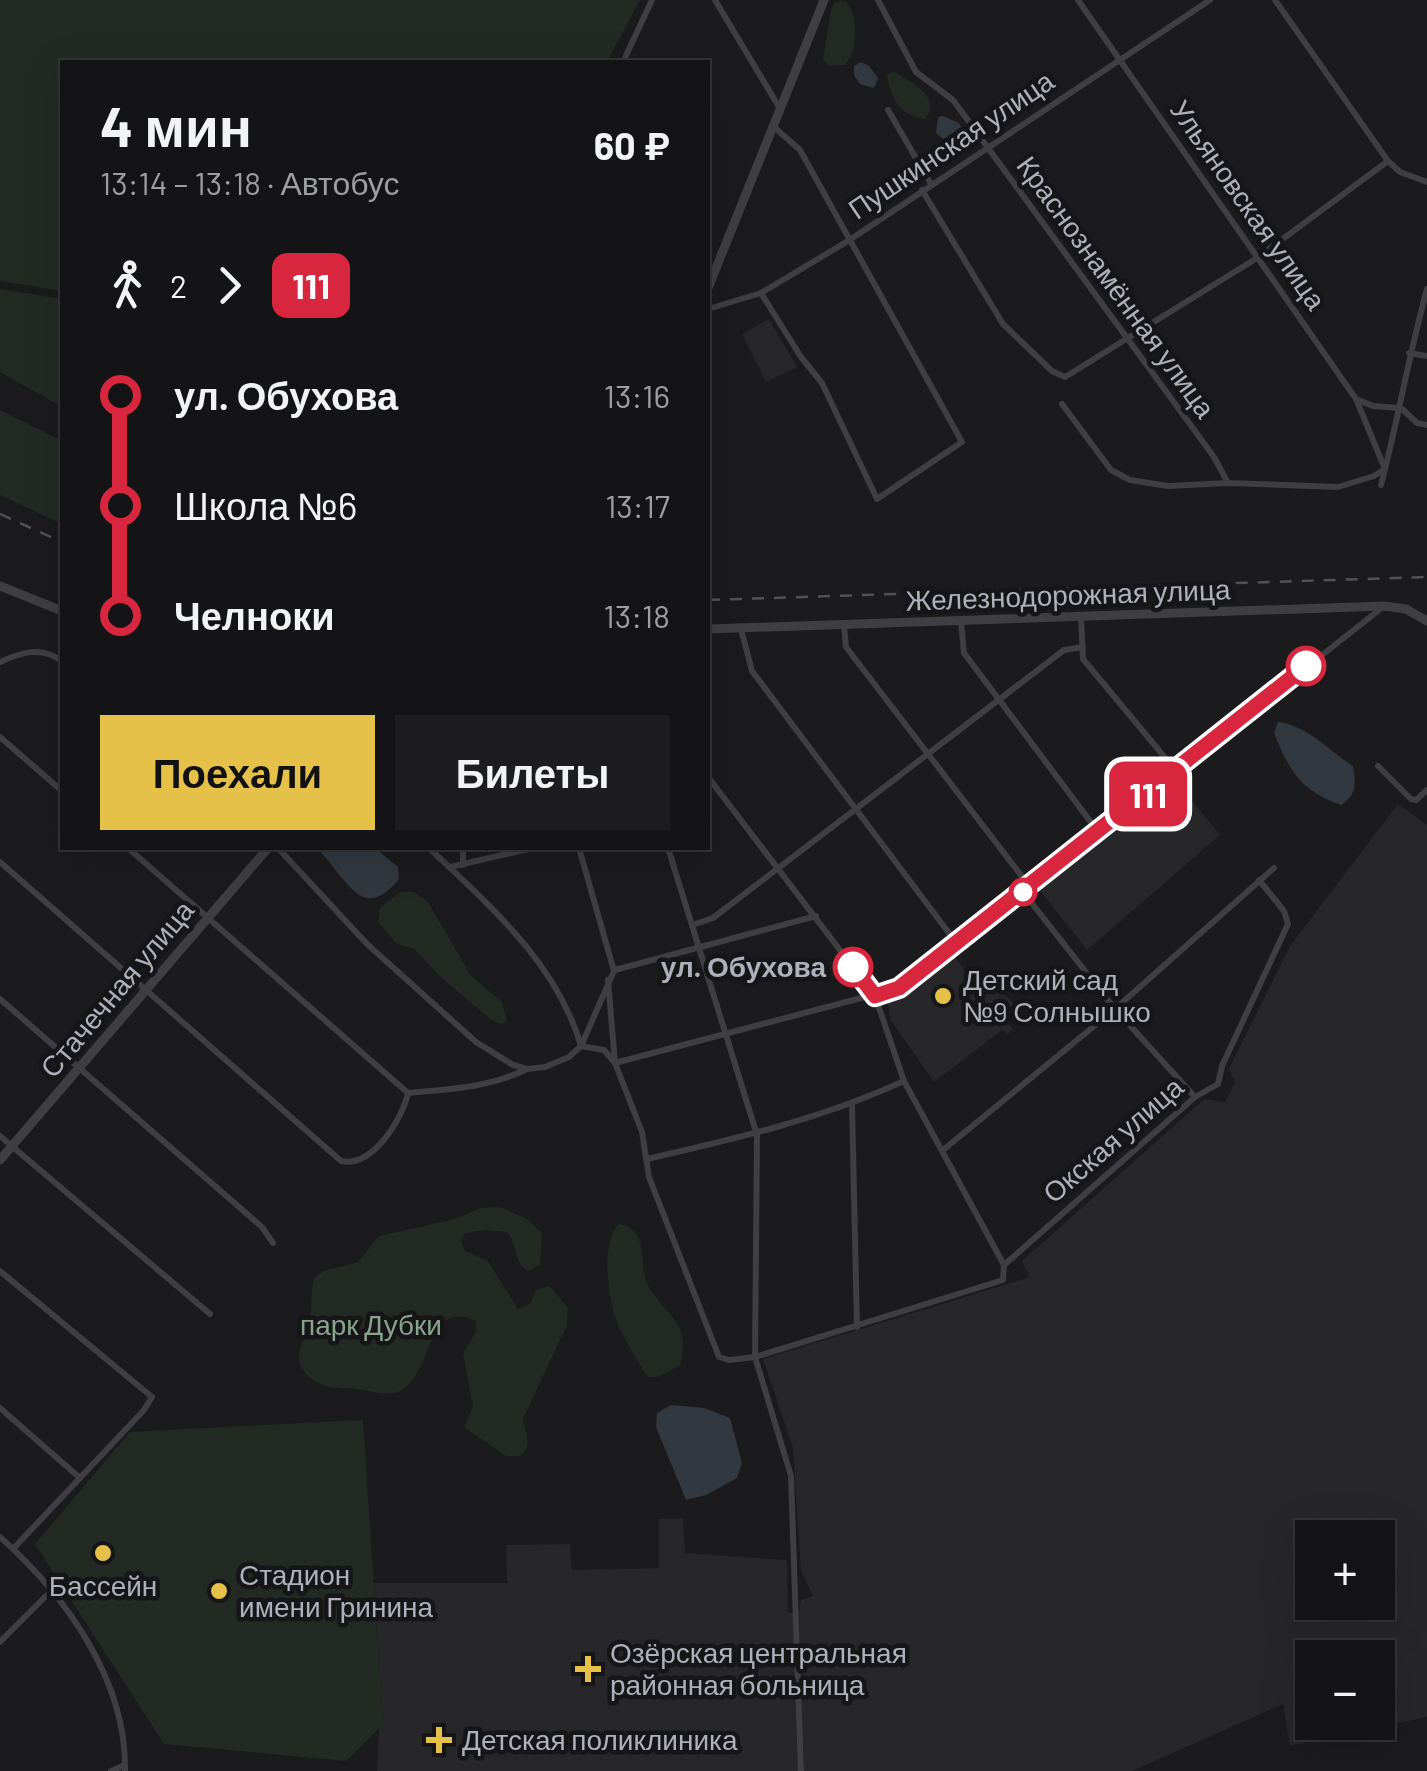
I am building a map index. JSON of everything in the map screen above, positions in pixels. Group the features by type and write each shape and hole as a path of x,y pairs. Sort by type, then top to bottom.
{"street":[{"path":"624,60 652,0"},
{"path":"715,0 779,107"},
{"path":"710,283 824,0"},
{"name":"Краснознамённая улица","path":"878,0 916,72 952,100 1214,457 1228,484"},
{"name":"Ульяновская улица","path":"1078,0 1356,398 1385,469"},
{"name":"Пушкинская улица","path":"710,309 761,293 848,241 1210,0"},
{"path":"1275,0 1388,162 1400,172 1427,182"},
{"path":"888,110 931,184"},
{"path":"761,293 800,357 822,383 877,499 962,442 800,150 772,125"},
{"path":"922,190 1003,324 1059,376 1074,374 1257,258 1388,162"},
{"path":"1381,485 1427,289"},
{"path":"1410,353 1427,356"},
{"path":"1356,398 1373,406 1400,408 1418,423 1427,425"},
{"path":"1062,404 1119,476 1168,486 1338,487 1385,469"},
{"path":"2,590 60,611"},
{"path":"615,1063 899,988 1384,606"},
{"name":"Железнодорожная улица","path":"710,629 1384,606 1406,609 1427,621"},
{"path":"1081,616 1083,659 1177,772"},
{"path":"962,622 964,653 1100,833"},
{"path":"844,626 846,647 1115,1010 1195,1096"},
{"path":"741,629 752,672 958,945"},
{"path":"692,926 714,918 1064,650 1082,647"},
{"path":"0,662 17,654 40,651 60,660"},
{"path":"0,737 60,789"},
{"path":"1378,766 1411,799 1416,800 1427,790"},
{"path":"710,783 875,996 904,1081 1004,1265"},
{"path":"130,850 408,1094 480,1087 502,1082 528,1069"},
{"name":"Стачечная улица","path":"0,1160 266,850"},
{"path":"280,850 366,944 476,1042 513,1065 528,1069 545,1068 569,1057 580,1046 614,970 816,916"},
{"path":"431,850 506,921 543,969 567,1010 580,1046"},
{"path":"463,850 463,865"},
{"path":"449,867 525,850"},
{"path":"580,850 614,970"},
{"path":"669,850 756,1134 755,1357 790,1476 801,1771"},
{"path":"0,862 341,1162 359,1162 367,1156 397,1122 408,1094"},
{"path":"942,1150 1115,1010 1274,868"},
{"name":"Окская улица","path":"857,1327 1003,1280 1004,1265 1195,1096 1218,1084 1288,924 1284,911 1259,880"},
{"path":"608,980 615,1063 642,1132 649,1177 720,1357 755,1357 857,1327 852,1105"},
{"path":"0,999 262,1228 273,1244"},
{"path":"580,1046 604,1050 615,1063"},
{"path":"646,1159 756,1134 852,1105 904,1081"},
{"path":"0,1136 210,1314"},
{"path":"0,1271 152,1398 13,1548"},
{"path":"0,1408 80,1478"},
{"path":"0,1537 53,1589 80,1630 111,1693 122,1728 125,1768 111,1771"},
{"path":"0,1642 53,1589"}],"shaded area":[{"path":"861,62 878,78 874,88 860,84 854,75 854,66"},
{"path":"938,117 959,123 967,137 963,144 954,148 936,133"},
{"path":"769,319 797,367 766,382 742,334"},
{"path":"1278,722 1308,733 1353,766 1354,788 1346,801 1341,805 1327,799 1298,778 1274,733"},
{"path":"1174,779 1220,835 1087,950 1039,889"},
{"path":"1398,804 1427,825 1427,1717 1395,1724 1395,1640 1295,1640 1295,1740 1318,1740 1290,1746 1283,1704 1132,1771 804,1771 799,1612 801,1600 813,1596 801,1570 793,1448 763,1359 1030,1277 1022,1261 1204,1099 1225,1102 1235,1082 1229,1069 1290,946"},
{"path":"318,850 377,850 398,867 399,879 374,898 363,897"},
{"path":"953,955 973,981 985,972 1016,1007 1004,1017 1013,1030 1007,1034 1002,1030 934,1082 890,1019 888,1003"},
{"path":"671,1405 704,1408 730,1418 742,1463 737,1478 706,1495 686,1500 656,1427 657,1413"},
{"name":"Озёрская центральная районная больница","path":"683,1518 685,1553 787,1560 788,1613 795,1613 798,1771 377,1771 379,1727 383,1724 374,1583 507,1583 506,1545 570,1544 572,1570 659,1568 659,1519"}],"green space":[{"path":"0,0 640,0 608,60 60,60 60,291 0,281"},
{"path":"846,1 855,24 853,51 845,65 828,66 823,59 831,10 835,2"},
{"path":"893,71 928,97 930,111 925,119 909,115 898,105 887,75"},
{"path":"0,289 60,299 60,406 0,372"},
{"path":"0,410 60,440 60,523 0,495"},
{"path":"400,892 414,892 428,902 471,976 502,1002 507,1021 501,1024 490,1019 414,949 397,944 378,922 380,908"},
{"name":"парк Дубки","path":"500,1207 527,1219 542,1233 540,1265 528,1271 523,1266 507,1232 465,1233 461,1240 465,1251 488,1261 518,1309 530,1304 536,1290 549,1286 568,1308 567,1325 523,1419 527,1443 520,1456 506,1456 464,1427 473,1407 463,1354 476,1331 476,1321 460,1316 448,1319 439,1327 412,1380 391,1394 328,1386 317,1383 305,1372 299,1353 310,1319 314,1278 324,1271 358,1262 379,1236 455,1219 481,1208"},
{"path":"619,1224 636,1233 650,1289 681,1331 680,1365 658,1377 648,1377 614,1312 608,1257 613,1232"},
{"name":"Стадион имени Гринина","path":"363,1420 383,1724 346,1761 164,1744 35,1544 130,1432"}],"railway":[{"path":"0,514 60,541"},
{"path":"710,600 1427,577"}],"bus line":[{"name":"111","path":"853,967 875,996 899,988 1306,666"}],"place":[{"name":"ул. Обухова","path":"853,967"},
{"name":"Детский сад №9 Солнышко","path":"943,996"},
{"name":"Бассейн","path":"103,1553"},
{"name":"Стадион имени Гринина","path":"219,1591"},
{"name":"Озёрская центральная районная больница","path":"588,1669"},
{"name":"Детская поликлиника","path":"439,1740"}]}
